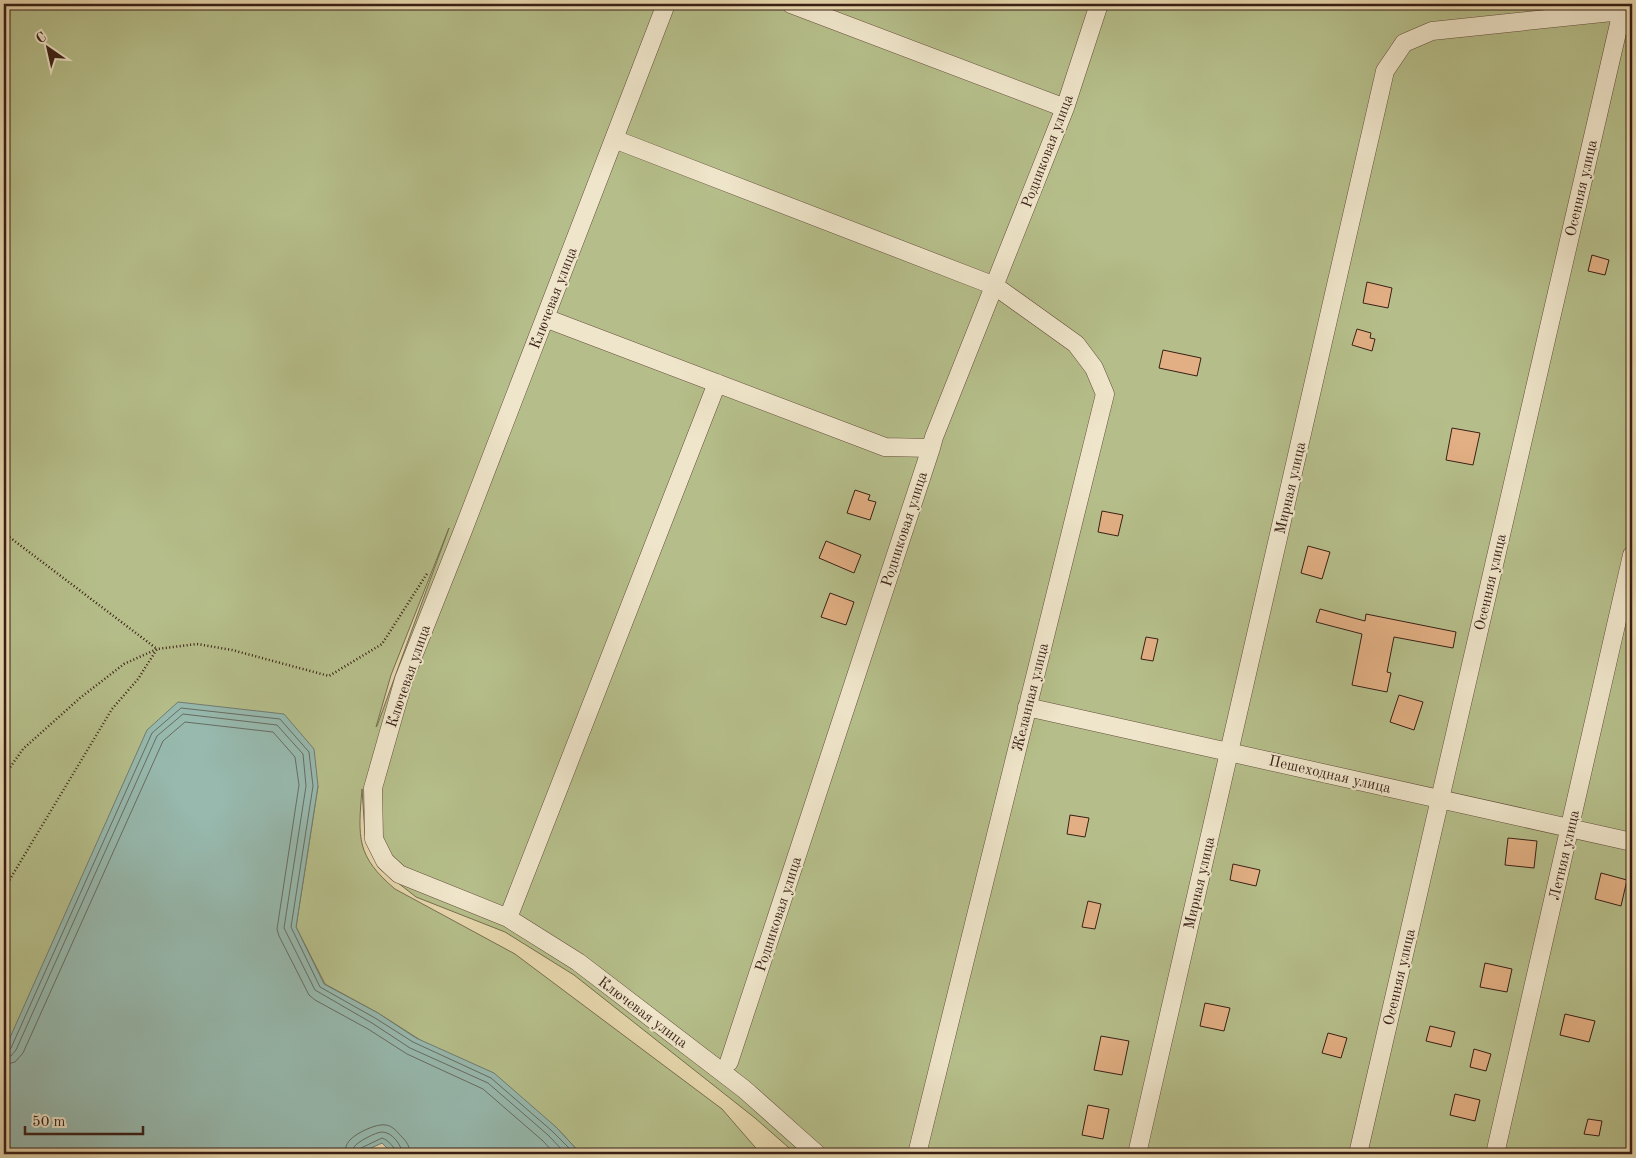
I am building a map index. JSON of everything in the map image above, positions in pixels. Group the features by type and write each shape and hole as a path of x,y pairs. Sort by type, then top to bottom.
{"street":[{"name":"Ключевая улица","path":"666,4 546,318 404,679 372,788 374,839 385,861 399,874 508,918 578,962 744,1089 817,1154"},
{"path":"791,4 1065,108"},
{"name":"Родниковая улица","path":"729,1062 934,437 1065,108 1100,4"},
{"name":"Мирная улица","path":"1138,1154 1385,71 1404,43 1432,31 1623,10"},
{"name":"Осенняя улица","path":"1358,1154 1623,10"},
{"name":"Желанная улица","path":"614,139 994,286 1076,344 1094,368 1104,394 917,1154"},
{"path":"546,318 885,447 931,448"},
{"path":"508,918 717,383"},
{"name":"Летняя улица","path":"1495,1154 1632,555"},
{"name":"Пешеходная улица","path":"1028,707 1632,842"}],"path":[{"path":"4,533 157,649"},
{"path":"4,776 23,749 80,698 124,664 157,649 197,644 232,650 329,676 382,644 430,569"},
{"path":"4,889 112,709 138,678 157,649"}],"green space":[{"path":"4,4 1632,4 1632,1154 796,1154 755,1118 574,975 505,932 416,897 379,868 365,835 362,789 360,833 362,845 366,856 373,866 395,889 515,954 722,1109 761,1154 581,1154 556,1127 378,1013 325,984 296,927 318,786 10,1037 4,1051","holes":["449,528 377,726 391,675"]}],"water":[{"path":"178,702 284,714 314,749 318,786 296,927 324,984 378,1013 416,1038 494,1073 556,1127 581,1154 393,1154 382,1143 358,1154 4,1154 4,1051 147,730"}],"building":[{"path":"1592,255 1609,260 1605,275 1588,271"},
{"path":"1367,282 1392,288 1388,308 1363,303"},
{"path":"1357,329 1371,333 1370,338 1375,339 1372,351 1352,345"},
{"path":"1163,350 1201,358 1197,376 1159,368"},
{"path":"1452,428 1480,433 1473,465 1446,460"},
{"path":"855,490 870,495 868,500 876,502 870,520 847,513"},
{"path":"1102,511 1123,515 1118,536 1098,532"},
{"path":"826,541 861,555 854,573 819,558"},
{"path":"1308,546 1330,552 1322,579 1301,573"},
{"path":"830,593 854,602 846,625 821,617"},
{"path":"1320,609 1365,621 1366,614 1456,632 1453,648 1394,637 1387,672 1391,673 1387,692 1352,685 1362,634 1316,622"},
{"path":"1146,637 1158,639 1153,661 1141,659"},
{"path":"1399,695 1423,702 1414,730 1390,722"},
{"path":"1070,815 1089,818 1085,837 1067,834"},
{"path":"1508,838 1537,841 1534,868 1505,865"},
{"path":"1233,864 1260,870 1256,886 1230,880"},
{"path":"1601,873 1627,880 1621,906 1595,899"},
{"path":"1088,901 1101,904 1095,929 1082,927"},
{"path":"1485,963 1512,969 1507,992 1480,987"},
{"path":"1205,1003 1230,1008 1224,1031 1200,1026"},
{"path":"1565,1014 1595,1021 1589,1042 1560,1035"},
{"path":"1430,1026 1455,1032 1451,1047 1426,1041"},
{"path":"1328,1033 1347,1038 1341,1058 1322,1053"},
{"path":"1101,1036 1129,1041 1122,1075 1094,1070"},
{"path":"1474,1049 1491,1054 1486,1071 1470,1067"},
{"path":"1455,1094 1480,1100 1475,1121 1450,1115"},
{"path":"1088,1105 1109,1109 1103,1139 1082,1135"},
{"path":"1588,1119 1602,1121 1599,1136 1584,1134"}]}
